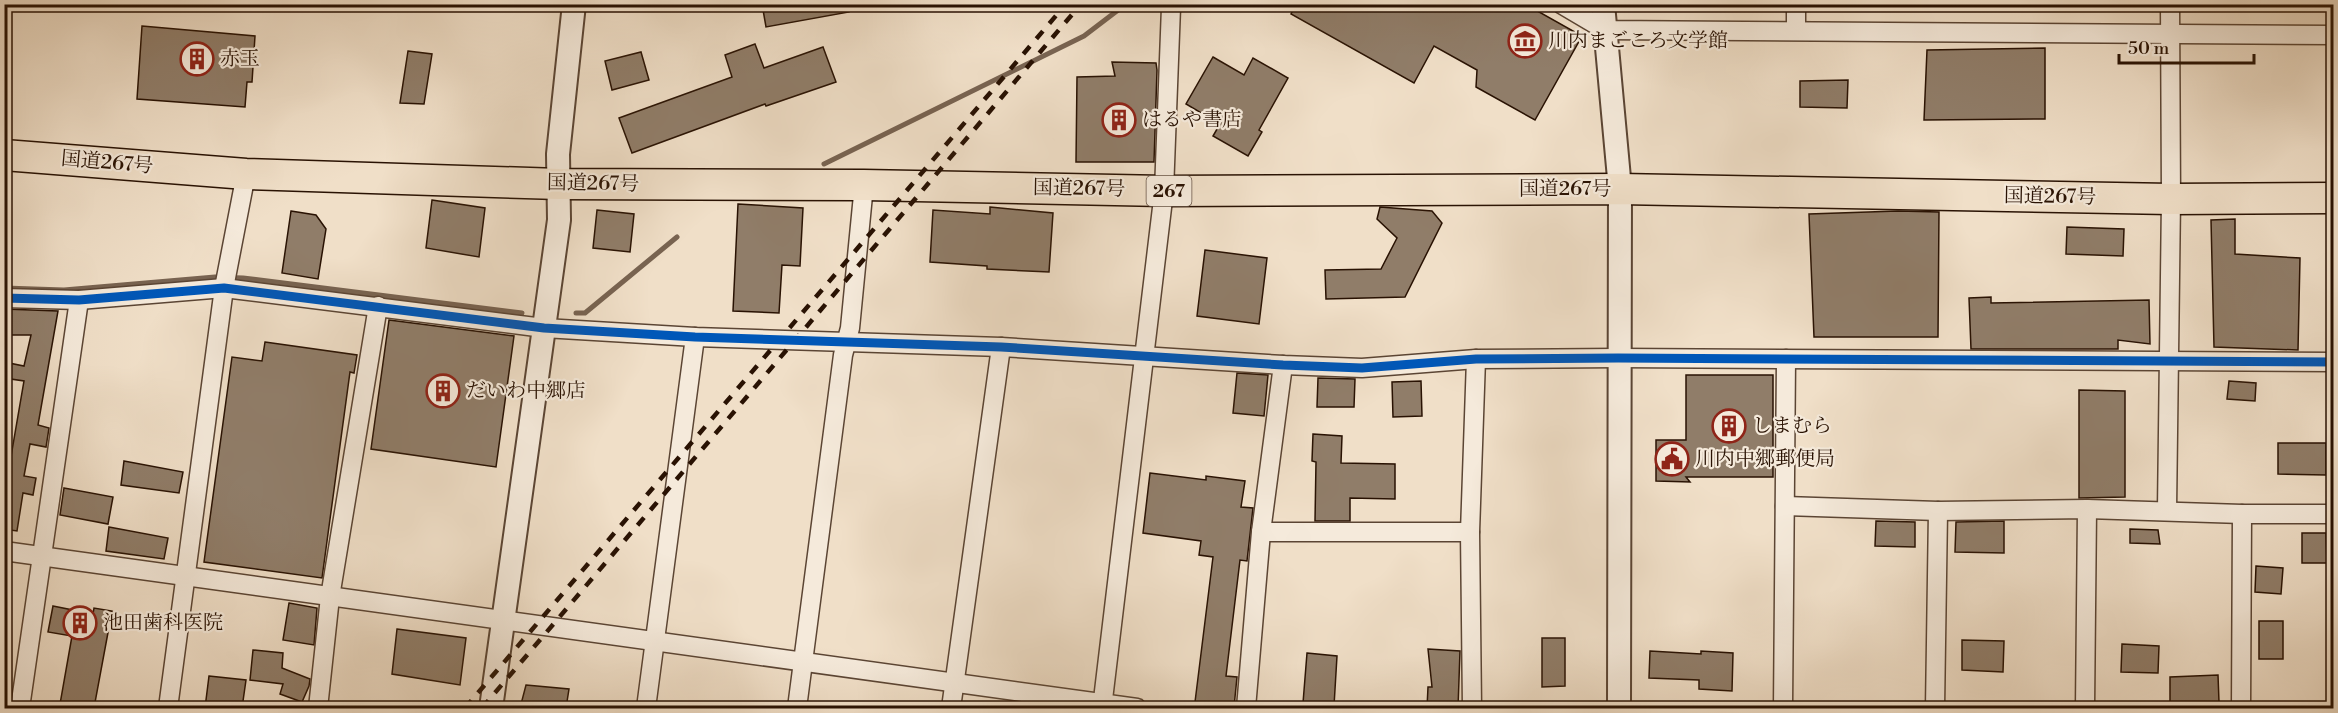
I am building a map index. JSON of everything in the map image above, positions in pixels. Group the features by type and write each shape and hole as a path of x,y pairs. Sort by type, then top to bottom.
{"highway":[{"name":"国道267号","path":"4,155 246,174 559,184 864,185 1164,191 1620,189 2171,199 2334,198"}],"street":[{"path":"491,708 559,220 558,154 574,4"},
{"path":"1102,706 1164,191 1171,7 1175,4"},
{"path":"1561,4 1605,30 1796,29 2334,34"},
{"path":"1603,4 1620,189 1619,708"},
{"path":"1796,4 1796,29"},
{"path":"2166,510 2171,199 2170,4"},
{"path":"168,708 225,281 246,174"},
{"path":"797,708 846,343 850,328 864,185"},
{"path":"4,298 79,300 225,281 378,306 544,328 695,338 1001,347 1362,368 1476,359 1618,357 2334,362"},
{"path":"20,708 79,300"},
{"path":"318,708 330,597 378,306"},
{"path":"646,708 695,338"},
{"path":"951,708 1001,347"},
{"path":"1472,708 1470,532 1476,359"},
{"path":"1783,708 1786,359"},
{"path":"1246,708 1262,532 1283,365"},
{"path":"1785,506 1938,511 2087,509 2242,514 2334,514"},
{"path":"2085,708 2087,509"},
{"path":"1935,708 1938,511"},
{"path":"2241,708 2242,514"},
{"path":"1262,532 1470,532"},
{"path":"4,551 1102,706 1137,708"}],"building":[{"path":"762,4 848,4 849,12 766,27"},
{"path":"1296,4 1525,4 1582,36 1535,120 1476,87 1477,70 1434,46 1414,83 1291,14"},
{"name":"赤玉","path":"142,26 255,36 252,82 247,82 245,107 137,99"},
{"path":"755,44 764,68 823,47 836,82 766,106 765,104 632,153 619,118 732,77 725,55"},
{"path":"2045,48 2045,119 1924,120 1927,50"},
{"path":"408,51 432,54 424,104 400,103"},
{"path":"641,52 649,80 612,90 605,61"},
{"path":"1213,57 1244,75 1253,58 1288,78 1259,130 1262,132 1248,156 1213,136 1220,124 1186,104"},
{"name":"はるや書店","path":"1112,62 1156,63 1154,162 1076,162 1077,77 1115,76"},
{"path":"1848,80 1847,108 1800,107 1800,81"},
{"path":"432,200 485,208 479,257 426,248"},
{"path":"738,204 803,208 800,266 782,265 779,313 733,311"},
{"path":"990,207 1053,213 1049,272 987,269 987,266 930,262 933,210 990,214"},
{"path":"1380,207 1432,211 1442,223 1405,297 1326,299 1325,270 1381,269 1397,238 1377,219"},
{"path":"597,210 634,214 630,252 593,248"},
{"path":"291,211 316,215 326,229 318,279 282,273"},
{"path":"1939,212 1938,337 1814,337 1809,214"},
{"path":"2235,219 2235,254 2300,258 2298,350 2214,347 2211,220"},
{"path":"2067,227 2124,229 2123,256 2066,254"},
{"path":"1205,250 1267,258 1259,324 1197,316"},
{"path":"1991,297 1991,303 2149,300 2150,344 2118,340 2118,349 1971,349 1969,298"},
{"path":"4,309 58,311 38,425 49,428 46,447 30,444 24,476 36,478 33,495 23,493 17,531 4,529 4,497 24,381 4,378 4,362 24,366 31,335 4,335"},
{"name":"だいわ中郷店","path":"389,320 514,336 496,467 371,449"},
{"path":"265,342 357,355 354,373 350,372 322,578 204,562 232,357 262,361"},
{"path":"1237,373 1268,375 1264,416 1233,413"},
{"name":"しまむら","path":"1686,375 1773,375 1773,477 1686,477 1690,482 1656,481 1656,440 1686,440"},
{"path":"1318,378 1355,379 1354,407 1317,407"},
{"path":"1421,381 1422,416 1393,417 1392,382"},
{"path":"2229,381 2256,383 2255,401 2227,399"},
{"path":"2079,390 2125,391 2125,497 2079,498"},
{"path":"1313,434 1342,436 1341,463 1395,464 1395,499 1350,498 1350,521 1315,521 1316,462 1312,461"},
{"path":"2278,443 2326,443 2326,475 2278,474"},
{"path":"124,461 183,472 179,493 121,485"},
{"path":"1150,473 1206,480 1206,476 1245,481 1241,507 1253,508 1247,561 1240,560 1226,676 1237,677 1234,707 1195,702 1213,557 1199,555 1201,541 1143,533"},
{"path":"64,488 113,497 108,524 60,515"},
{"path":"1876,521 1915,522 1915,547 1875,546"},
{"path":"2004,521 2004,553 1955,552 1956,522"},
{"path":"109,527 168,538 164,559 106,551"},
{"path":"2130,529 2158,530 2160,544 2130,543"},
{"path":"2302,533 2326,533 2327,563 2302,563"},
{"path":"2256,566 2283,568 2281,594 2255,592"},
{"path":"289,603 317,608 314,645 283,640"},
{"path":"53,606 93,614 94,608 112,611 94,708 60,704 72,636 48,632"},
{"path":"2259,621 2283,621 2283,659 2259,659"},
{"path":"397,629 466,638 460,685 392,674"},
{"path":"1542,638 1565,638 1565,686 1542,687"},
{"path":"1962,640 2004,641 2003,672 1962,670"},
{"path":"2122,644 2159,646 2158,673 2121,672"},
{"path":"1428,649 1460,651 1458,708 1427,708 1428,687 1432,687"},
{"path":"253,650 283,653 282,668 310,679 302,702 280,694 283,684 250,680"},
{"path":"1650,651 1733,653 1732,691 1699,689 1699,680 1649,678"},
{"path":"1307,653 1337,656 1334,706 1303,703"},
{"path":"2218,675 2219,702 2170,703 2170,677"},
{"path":"209,676 246,680 242,708 205,708"},
{"path":"526,685 569,689 566,708 520,708"}],"waterway":[{"path":"824,164 1084,36 1126,4"},
{"path":"576,313 585,313 677,237"},
{"path":"4,288 64,290 215,277 243,278 522,313"}],"railway":[{"path":"465,708 1066,4"},
{"path":"482,708 1081,4"}],"cycle path":[{"path":"4,298 79,300 224,288 544,328 695,337 1001,347 1362,368 1476,359 1618,358 2334,362"}],"place":[{"name":"川内まごころ文学館","path":"1525,41"},
{"name":"赤玉","path":"197,59"},
{"name":"はるや書店","path":"1119,120"},
{"name":"だいわ中郷店","path":"443,391"},
{"name":"しまむら","path":"1729,426"},
{"name":"川内中郷郵便局","path":"1672,459"},
{"name":"池田歯科医院","path":"80,623"}]}
